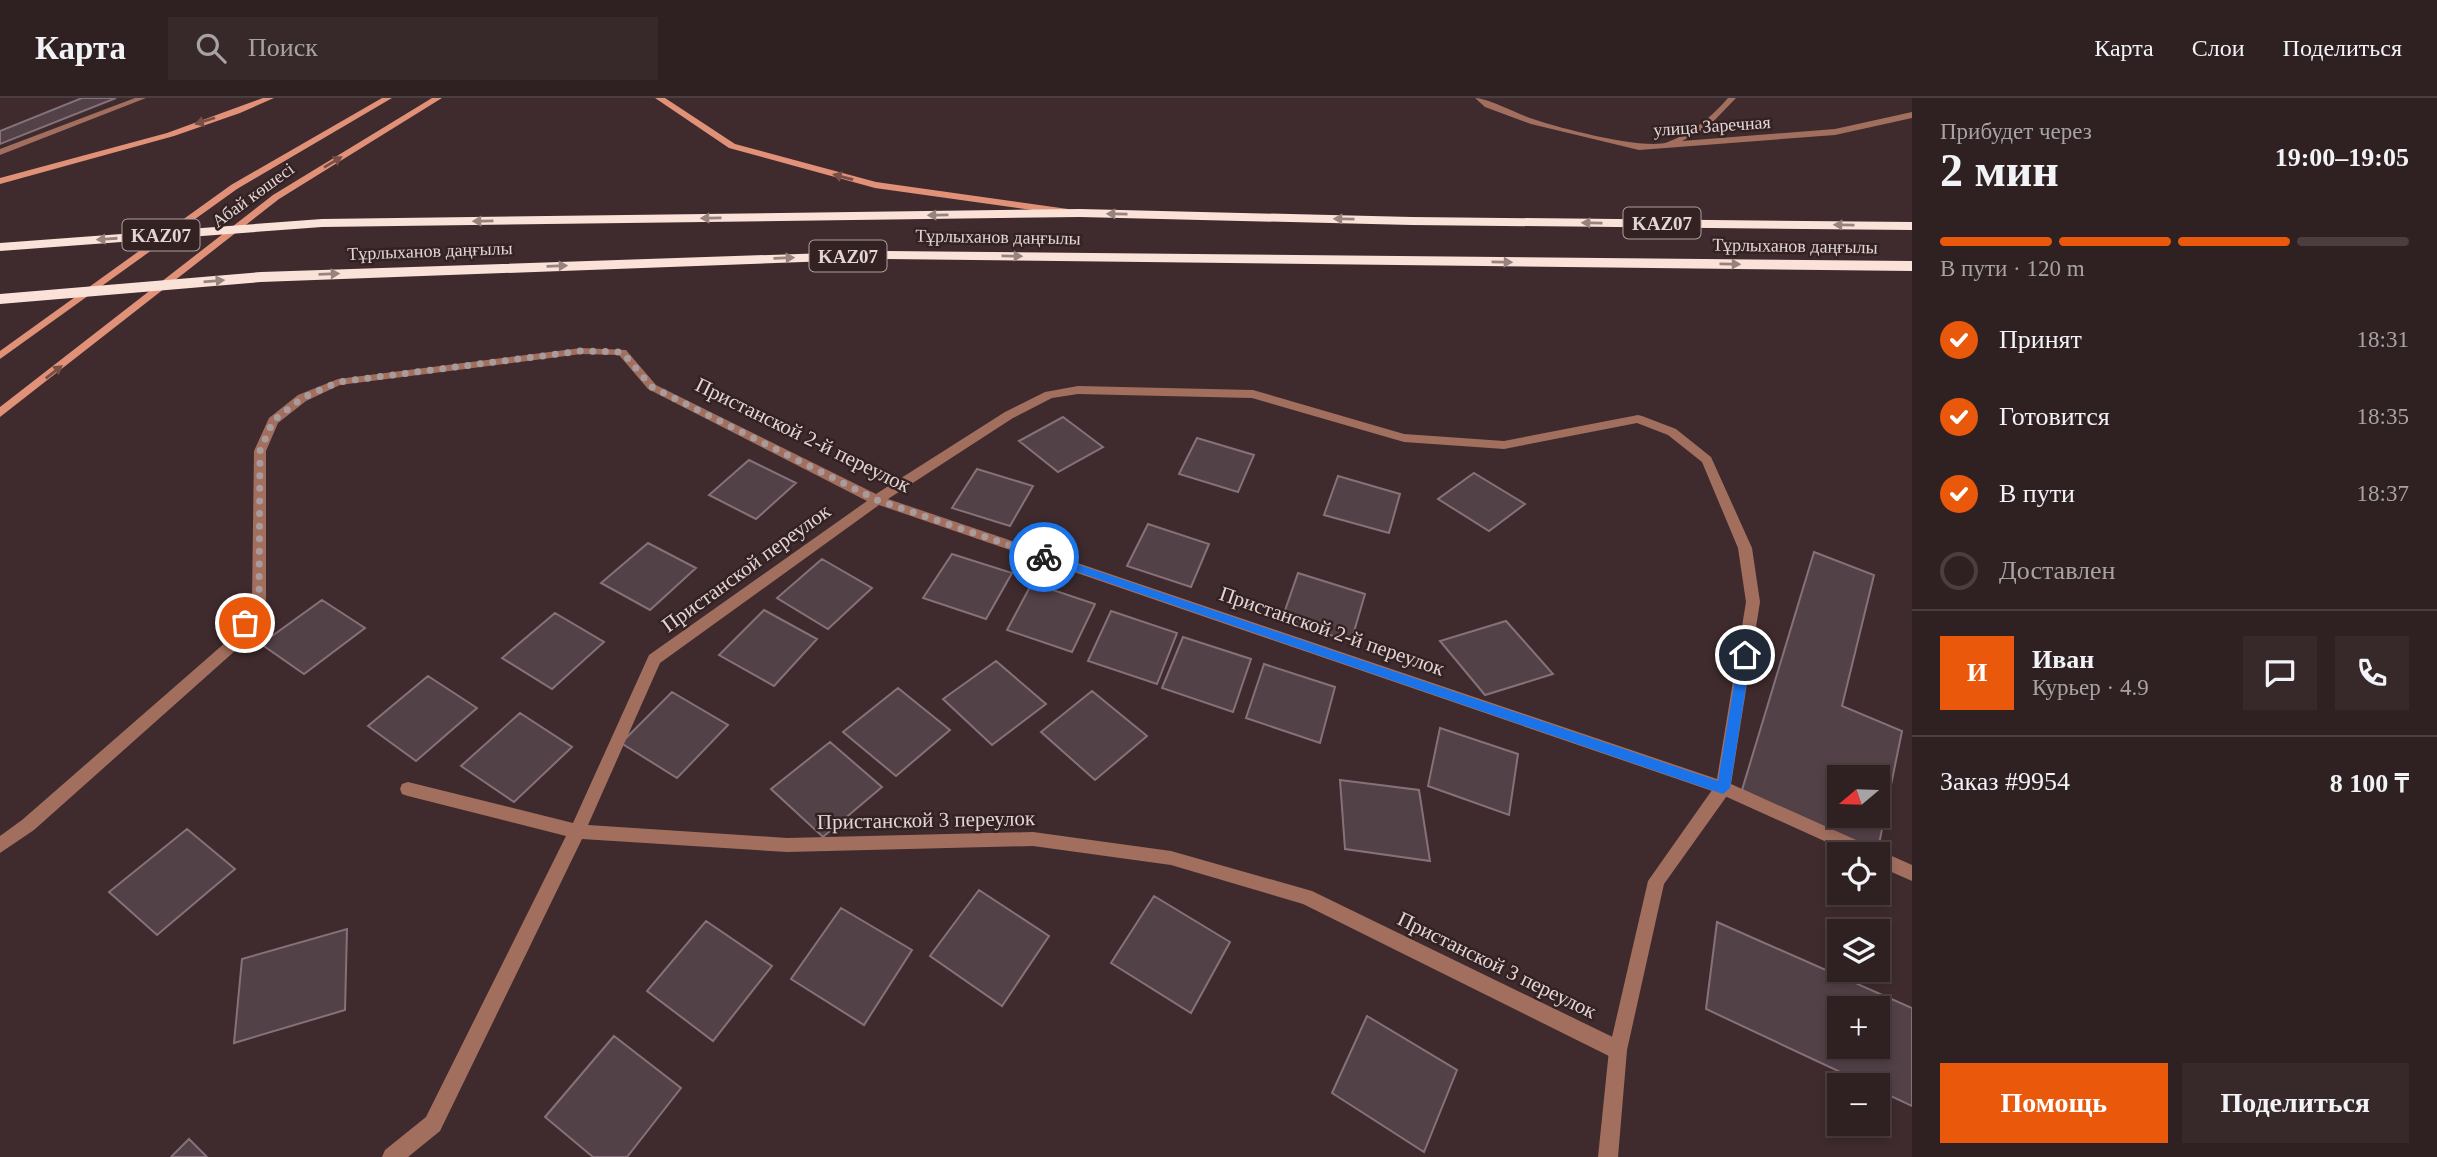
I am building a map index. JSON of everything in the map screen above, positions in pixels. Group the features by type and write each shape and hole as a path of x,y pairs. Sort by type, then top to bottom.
{"highway":[{"name":"Тұрлыханов даңғылы","path":"0,247 322,223 1080,213 1412,221 1912,226"},
{"name":"Тұрлыханов даңғылы","path":"0,299 261,276 886,255 1912,267"}],"main road":[{"path":"0,181 81,161 242,110 270,98"},
{"name":"Абай көшесі","path":"0,356 234,187 388,98"},
{"name":"Абай көшесі","path":"0,414 275,197 438,98"},
{"path":"659,98 732,146 875,186 1080,213"}],"street":[{"path":"0,152 142,98"},
{"name":"улица Заречная","path":"1479,98 1488,105 1534,122 1612,141 1657,148 1835,132 1912,116"},
{"path":"1657,148 1701,128 1719,116 1732,98"},
{"name":"Пристанской 2-й переулок","path":"0,846 28,825 231,646 259,600 260,451 273,421 302,398 338,382 581,351 622,352 652,387 877,500 1723,788 1843,842"},
{"name":"Пристанской переулок","path":"392,1157 433,1124 577,831 654,659 877,500 1009,415 1049,395 1078,390 1254,394 1404,438 1504,445 1638,419 1672,432 1707,460 1745,548 1753,602 1723,788"},
{"path":"1608,1157 1618,1049 1656,881 1723,788"},
{"name":"Пристанской 3 переулок","path":"408,789 577,831 786,845 1033,839 1171,858 1306,897 1618,1049"},
{"path":"1890,863 1912,873"}],"building":[{"path":"82,98 116,98 0,144 0,131"},
{"path":"1063,417 1103,447 1058,472 1019,441"},
{"path":"1197,438 1254,455 1238,492 1179,474"},
{"path":"749,460 796,483 756,519 709,495"},
{"path":"977,469 1033,486 1010,526 952,508"},
{"path":"1474,473 1525,504 1489,531 1438,499"},
{"path":"1338,476 1400,494 1389,533 1324,515"},
{"path":"1148,524 1209,544 1191,587 1127,566"},
{"path":"648,543 696,568 650,610 601,583"},
{"path":"1814,552 1874,575 1842,706 1902,731 1890,790 1890,765 1827,765 1827,828 1882,828 1879,842 1852,842 1742,790"},
{"path":"952,554 1012,573 986,619 923,598"},
{"path":"822,559 872,588 828,629 777,598"},
{"path":"1298,573 1365,594 1351,642 1282,619"},
{"path":"1032,583 1095,604 1072,652 1007,630"},
{"path":"322,600 365,628 304,674 261,644"},
{"path":"764,610 817,639 774,686 719,655"},
{"path":"1111,611 1177,633 1157,684 1088,661"},
{"path":"555,613 604,642 552,689 502,658"},
{"path":"1506,621 1553,674 1485,695 1440,641"},
{"path":"1183,637 1251,659 1233,712 1162,688"},
{"path":"996,661 1046,704 992,745 943,699"},
{"path":"1264,664 1335,687 1320,743 1246,718"},
{"path":"428,676 477,708 416,761 368,726"},
{"path":"898,688 950,730 896,776 843,732"},
{"path":"1092,691 1147,736 1095,780 1041,732"},
{"path":"672,692 728,725 677,778 621,743"},
{"path":"520,713 572,747 514,802 461,766"},
{"path":"1440,728 1518,754 1509,815 1428,786"},
{"path":"830,742 882,787 823,837 771,789"},
{"path":"1340,780 1419,790 1430,861 1345,849"},
{"path":"187,829 235,869 157,935 109,892"},
{"path":"979,890 1049,936 1002,1006 930,956"},
{"path":"1154,896 1230,942 1191,1013 1111,963"},
{"path":"841,908 912,950 864,1025 791,979"},
{"path":"706,921 772,966 713,1041 647,991"},
{"path":"1717,922 1827,971 1827,982 1853,982 1885,996 1827,996 1827,1059 1890,1059 1890,998 1912,1008 1912,1106 1890,1096 1890,1073 1842,1073 1706,1009"},
{"path":"347,929 345,1010 234,1043 242,959"},
{"path":"1367,1016 1457,1070 1424,1152 1332,1093"},
{"path":"614,1036 681,1088 627,1157 593,1157 545,1117"},
{"path":"189,1139 207,1157 171,1157"}],"way so far":[{"path":"245,623 259,600 260,451 273,421 302,398 338,382 581,351 622,352 652,387 877,500 1044,557"}],"route":[{"path":"1044,557 1723,788 1745,655"}]}
